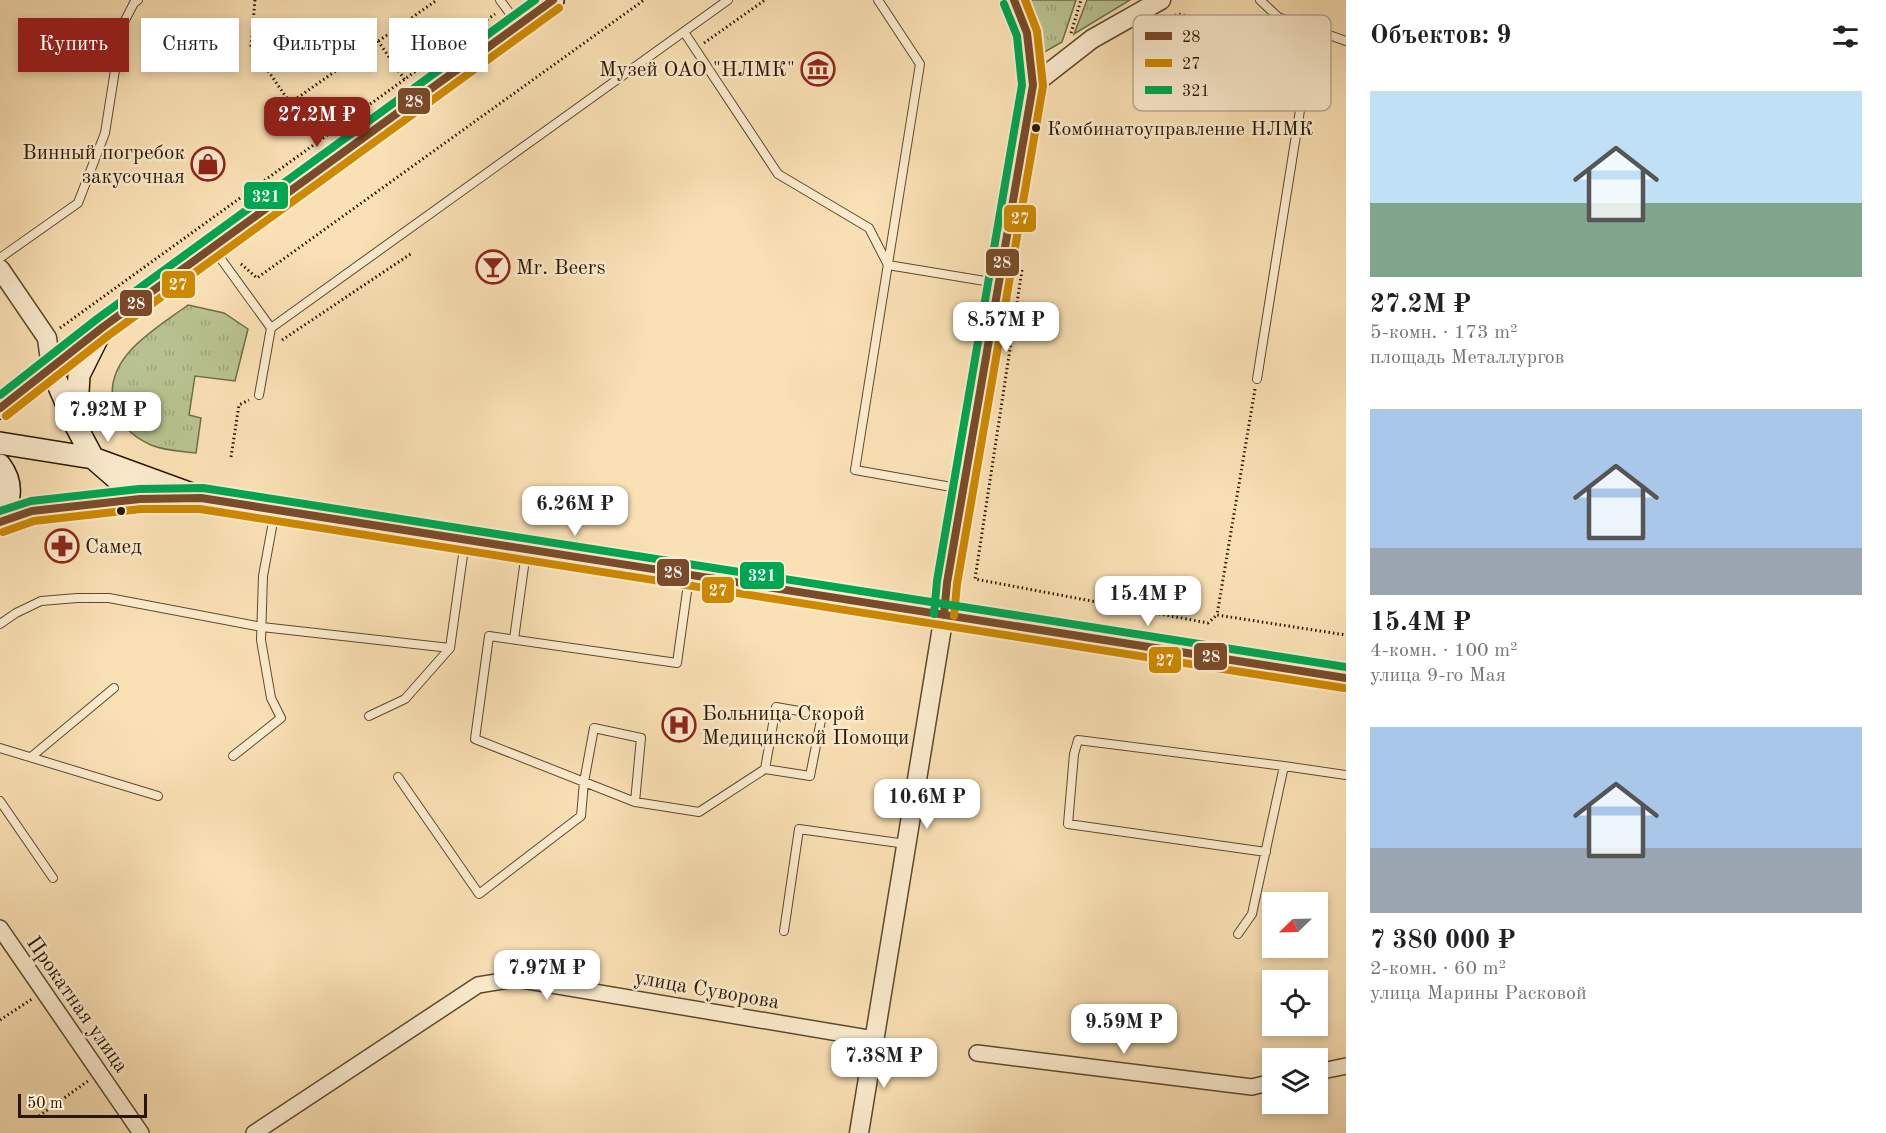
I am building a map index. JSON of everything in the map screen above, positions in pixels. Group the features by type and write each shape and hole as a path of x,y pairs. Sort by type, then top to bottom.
{"main road":[{"path":"0,408 103,327 553,0"},
{"path":"944,615 946,583 1033,85 1027,33 1014,0"},
{"path":"76,426 78,375 103,327"},
{"path":"51,368 76,426 93,458 140,499"},
{"path":"0,443 93,458 201,498"},
{"path":"0,465 4,470 11,495 1,522"},
{"path":"1,522 33,511 140,499 201,498 1346,678"}],"street":[{"path":"1134,15 1161,0"},
{"path":"1033,85 1092,39 1133,16"},
{"path":"0,269 47,338 51,368"},
{"path":"859,1133 944,615"},
{"name":"Прокатная улица","path":"0,928 141,1133"},
{"name":"улица Суворова","path":"254,1133 478,985 516,978 874,1039"},
{"path":"977,1053 1252,1087 1262,1085"},
{"path":"1328,1070 1346,1066"}],"lane":[{"path":"0,258 78,203 105,132 122,26 134,3 138,0"},
{"path":"271,328 728,0"},
{"path":"878,0 920,64 855,470 964,489"},
{"path":"1260,0 1276,15"},
{"path":"503,4 518,24"},
{"path":"684,32 777,174 869,228 888,265"},
{"path":"1331,36 1346,41"},
{"path":"1257,379 1300,111"},
{"path":"216,246 271,328 259,395"},
{"path":"888,265 998,283"},
{"path":"233,756 281,718 271,698 261,640 262,576 275,509"},
{"path":"369,716 405,699 450,648 466,540"},
{"path":"514,639 527,549"},
{"path":"689,575 676,663 489,636 475,739 635,802 699,813 765,769 810,776 822,715 776,707 765,769"},
{"path":"0,624 41,601 109,598 262,627 450,648"},
{"path":"31,757 114,688"},
{"path":"398,777 479,894 581,816 584,782 594,728 641,738 635,802"},
{"path":"1266,852 1068,824 1074,754 1078,740 1346,775"},
{"path":"0,748 158,796"},
{"path":"1238,934 1252,915 1284,766"},
{"path":"0,801 52,878"},
{"path":"783,931 799,829 906,844"}],"path":[{"path":"255,0 251,46 317,142"},
{"path":"290,103 437,0"},
{"path":"199,228 216,246 257,278 644,0"},
{"path":"695,50 765,0"},
{"path":"1069,38 1081,0"},
{"path":"47,338 405,80 503,4"},
{"path":"378,41 405,80"},
{"path":"267,351 412,253"},
{"path":"1023,265 975,579 1208,623 1217,615 1257,379"},
{"path":"231,457 240,405 259,395"},
{"path":"1217,615 1346,634"},
{"path":"0,1020 33,998"},
{"path":"39,1116 89,1080"}],"green space":[{"path":"1030,0 1076,0 1062,42 1041,54 1039,28"},
{"path":"1087,0 1130,0 1074,34"},
{"path":"188,305 224,313 248,329 235,381 195,376 189,415 201,418 196,453 156,447 137,437 118,416 112,391 121,364 136,344"}],"transit line":[{"name":"321","path":"0,395 97,319 535,0"},
{"name":"28","path":"0,408 103,327 553,0"},
{"name":"28","path":"944,615 947,583 1033,85 1027,33 1014,0"},
{"name":"27","path":"954,616 957,584 1043,86 1037,31 1025,0"},
{"name":"321","path":"934,614 937,581 1022,85 1017,36 1004,4"},
{"name":"27","path":"6,416 109,335 559,8"},
{"name":"321","path":"0,511 31,501 139,489 203,488 1346,667"},
{"name":"28","path":"0,522 32,511 140,499 201,498 1346,678"},
{"name":"27","path":"3,532 34,521 141,509 200,509 1344,688"}],"place":[{"name":"Музей ОАО \"НЛМК\"","path":"818,69"},
{"name":"Комбинатоуправление НЛМК","path":"1036,128"},
{"name":"Винный погребок закусочная","path":"208,164"},
{"name":"Mr. Beers","path":"493,267"},
{"name":"Самед","path":"62,546"},
{"name":"Больница Скорой Медицинской Помощи","path":"679,725"}]}
